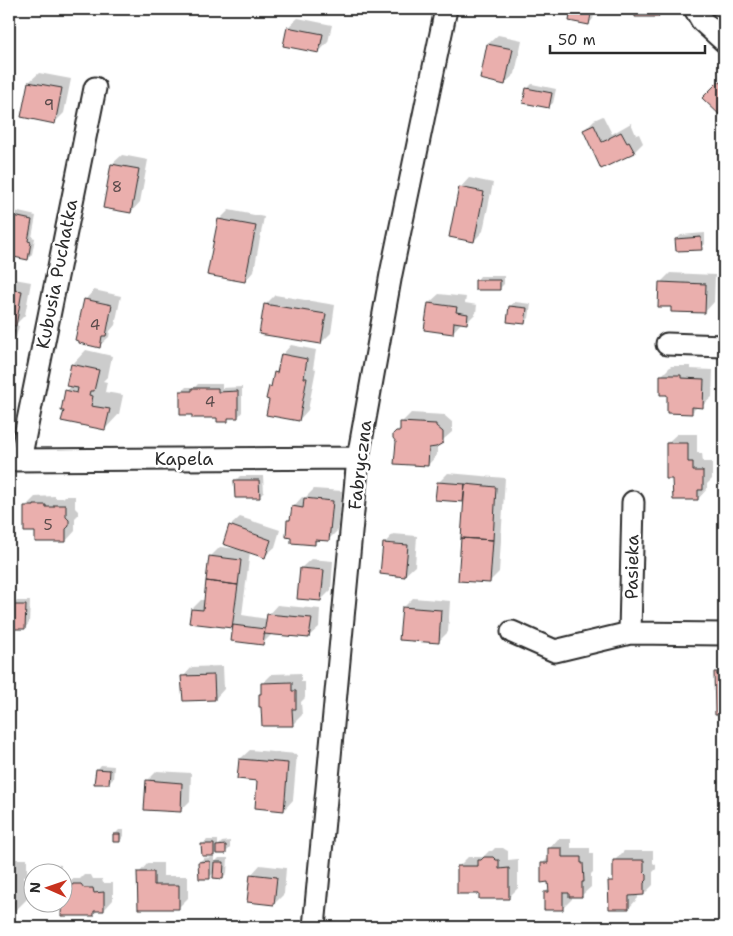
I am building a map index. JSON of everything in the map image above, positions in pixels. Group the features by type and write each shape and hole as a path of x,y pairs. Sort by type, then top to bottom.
{"street":[{"name":"Fabryczna","path":"314,927 358,458 391,274 446,9"},
{"path":"696,9 702,21 724,42"},
{"name":"Kubusia Puchatka","path":"14,460 95,88"},
{"path":"667,344 724,346"},
{"name":"Kapela","path":"14,460 358,458"},
{"name":"Pasieka","path":"630,633 633,502"},
{"path":"512,632 555,651 630,633 724,634"}],"building":[{"path":"571,9 592,9 589,25 569,21"},
{"path":"635,9 659,9 659,17 635,17"},
{"path":"708,9 723,9 723,12 709,15"},
{"path":"287,27 323,34 319,53 283,46"},
{"path":"487,44 513,49 505,85 480,79"},
{"path":"719,81 724,86 724,119 702,98"},
{"path":"28,82 62,88 55,124 21,117"},
{"path":"526,88 552,93 549,108 523,103"},
{"path":"594,125 602,142 621,132 635,153 601,169 583,130"},
{"path":"111,164 139,169 131,213 103,208"},
{"path":"459,187 484,192 474,242 449,237"},
{"path":"9,215 32,220 28,241 31,242 28,260 9,256"},
{"path":"218,219 256,226 245,282 207,275"},
{"path":"701,237 702,250 676,251 675,239"},
{"path":"475,280 500,280 500,290 475,290"},
{"path":"659,282 706,284 705,313 671,312 671,307 658,307"},
{"path":"9,289 22,291 16,326 9,325"},
{"path":"84,299 112,305 106,336 102,336 100,348 79,343 79,341 75,340"},
{"path":"428,303 457,307 456,312 468,314 467,324 454,322 453,334 424,330"},
{"path":"264,304 326,314 321,344 259,334"},
{"path":"509,306 527,308 525,324 507,322"},
{"path":"9,329 15,330 12,342 9,342"},
{"path":"281,354 307,359 304,378 307,378 299,421 266,415 269,400 266,399 269,386 271,387 274,372 277,373"},
{"path":"71,364 99,370 94,391 90,391 89,395 93,396 91,406 110,409 105,430 61,421 64,411 61,411 65,390 77,393 78,388 66,386"},
{"path":"660,375 681,375 681,378 704,379 703,408 692,407 692,414 667,413 667,395 660,395"},
{"path":"192,388 218,388 218,392 238,391 238,418 228,418 228,422 217,422 217,418 192,418 192,415 180,415 180,391 192,391"},
{"path":"400,422 436,424 443,432 443,443 429,448 428,466 394,464 396,442 393,434 396,431 400,431"},
{"path":"666,443 688,443 688,462 693,462 693,471 703,471 703,490 698,490 698,500 673,500 672,479 666,479"},
{"path":"234,480 259,480 260,498 235,498"},
{"path":"437,482 465,484 463,502 435,500"},
{"path":"465,484 496,487 493,540 461,538"},
{"path":"304,498 333,501 329,541 315,540 315,545 291,543 291,538 286,537 287,520 290,520 292,506 303,508"},
{"path":"54,505 66,505 66,517 69,520 69,526 66,529 66,542 35,542 35,532 24,532 24,506 54,507"},
{"path":"229,525 271,540 265,558 223,544"},
{"path":"461,538 493,540 490,583 458,581"},
{"path":"383,543 408,545 405,577 380,574"},
{"path":"209,556 241,560 238,585 206,581"},
{"path":"300,568 324,570 321,601 297,599"},
{"path":"206,581 238,585 232,628 189,623 191,609 203,610"},
{"path":"12,605 26,605 25,629 11,629"},
{"path":"402,607 441,610 439,643 399,640"},
{"path":"267,614 312,618 309,638 264,634"},
{"path":"233,625 265,629 263,645 231,641"},
{"path":"714,672 717,672 717,675 724,675 724,715 715,715"},
{"path":"214,675 215,700 183,701 181,676"},
{"path":"292,682 292,691 296,691 296,709 292,709 293,726 262,726 261,707 259,707 261,683"},
{"path":"239,759 288,763 284,811 255,808 257,781 237,779"},
{"path":"96,769 110,770 109,784 94,784"},
{"path":"146,780 182,783 181,812 144,810"},
{"path":"113,834 120,834 120,842 113,842"},
{"path":"201,844 214,844 214,856 202,856"},
{"path":"226,845 226,854 216,854 216,846"},
{"path":"548,848 562,848 562,857 581,857 581,863 583,863 584,882 582,882 582,897 569,897 569,893 563,893 563,910 544,910 544,892 549,892 548,882 541,883 541,863 548,863"},
{"path":"484,857 493,857 499,860 499,869 509,868 509,899 479,899 479,894 457,894 457,866 478,866 478,860"},
{"path":"613,860 644,860 644,872 647,875 647,880 644,883 644,895 629,896 629,909 609,909 608,881 613,881"},
{"path":"210,861 210,879 199,879 198,862"},
{"path":"214,862 224,862 223,879 213,878"},
{"path":"137,872 154,872 154,885 179,885 179,909 138,909"},
{"path":"9,873 13,873 13,890 10,890 11,901 14,901 13,914 9,914"},
{"path":"250,874 277,877 274,905 247,902"},
{"path":"81,884 84,888 93,888 94,893 104,892 104,911 94,911 94,916 61,916 61,914 72,914 72,885"}]}
